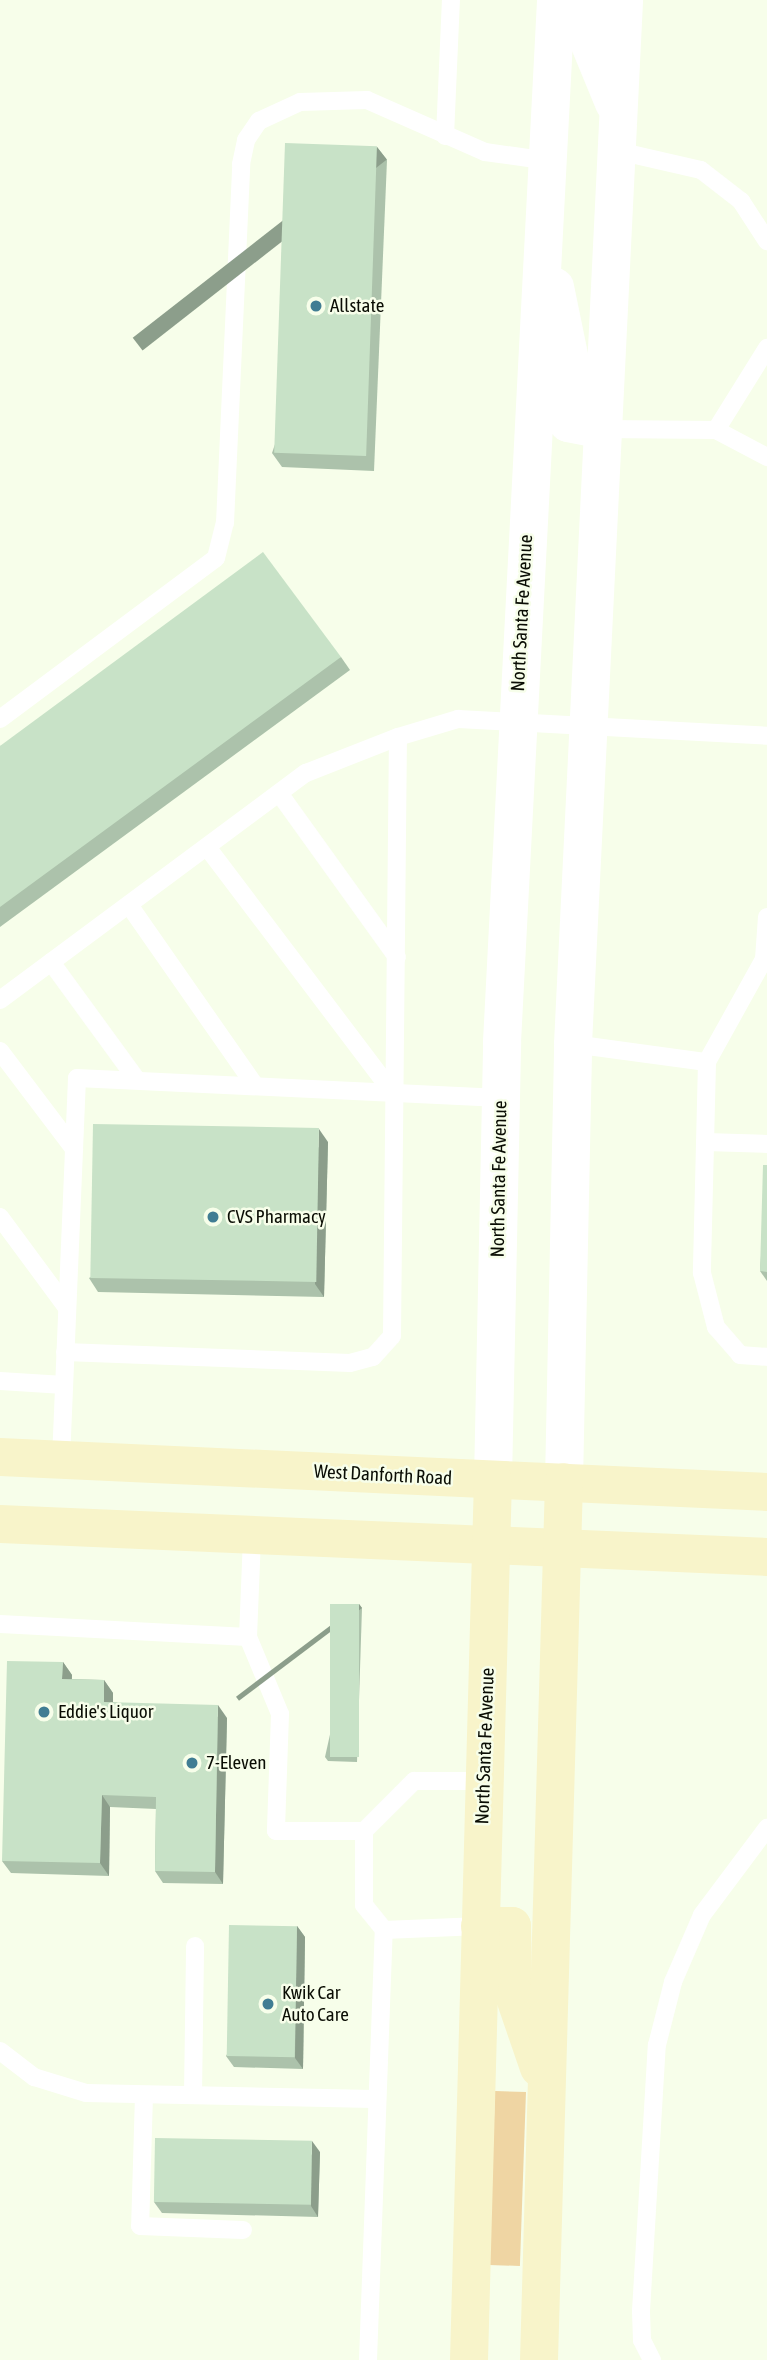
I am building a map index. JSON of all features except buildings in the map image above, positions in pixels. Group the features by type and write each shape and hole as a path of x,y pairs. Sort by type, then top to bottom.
{"main road":[{"name":"West Danforth Road","path":"0,1457 767,1492"},
{"name":"North Santa Fe Avenue","path":"469,2360 493,1480"},
{"path":"540,2360 564,1482"},
{"path":"0,1524 490,1548 767,1557"},
{"path":"480,1926 512,1926 513,1992 547,2090"}],"street":[{"name":"North Santa Fe Avenue","path":"493,1480 501,1098 516,725 550,161 556,0"},
{"path":"588,0 586,35 619,132"},
{"path":"564,1482 573,1044 600,429 619,132 624,0"},
{"path":"545,237 571,365 568,423 600,429"}],"lane":[{"path":"445,136 451,0"},
{"path":"0,719 216,558 225,523 241,164 246,140 259,121 300,102 367,100 485,152 550,161"},
{"path":"619,132 701,170 741,201 767,241"},
{"path":"716,429 767,348"},
{"path":"600,429 716,429 767,457"},
{"path":"0,1000 306,773 398,737 458,719 516,725 767,736"},
{"path":"65,1352 350,1363 373,1357 392,1336 392,1092 397,957 398,737"},
{"path":"279,793 397,957"},
{"path":"206,847 392,1092"},
{"path":"129,905 253,1083"},
{"path":"767,918 764,959 707,1062 702,1273 716,1327 740,1355 767,1357"},
{"path":"51,962 137,1080"},
{"path":"573,1044 707,1062"},
{"path":"0,1051 74,1149"},
{"path":"61,1460 77,1078 253,1083 501,1098"},
{"path":"705,1142 767,1144"},
{"path":"0,1217 67,1308"},
{"path":"0,1381 64,1385"},
{"path":"252,1536 248,1637 280,1714 276,1831 364,1831"},
{"path":"0,1624 248,1637"},
{"path":"368,2360 374,2099 384,1930 364,1905 364,1831 414,1781 484,1781"},
{"path":"652,2360 642,2340 641,2311 657,2045 673,1982 702,1915 767,1828"},
{"path":"384,1930 480,1926"},
{"path":"193,2095 195,1946"},
{"path":"0,2051 34,2077 73,2089 144,2095 374,2099"},
{"path":"144,2095 141,2226 243,2230"}],"shaded area":[{"path":"495,2091 526,2092 520,2266 489,2265"}],"place":[{"name":"Allstate","path":"316,306"},
{"name":"CVS Pharmacy","path":"213,1217"},
{"name":"Eddie's Liquor","path":"44,1712"},
{"name":"7-Eleven","path":"192,1763"},
{"name":"Kwik Car Auto Care","path":"268,2004"}]}
